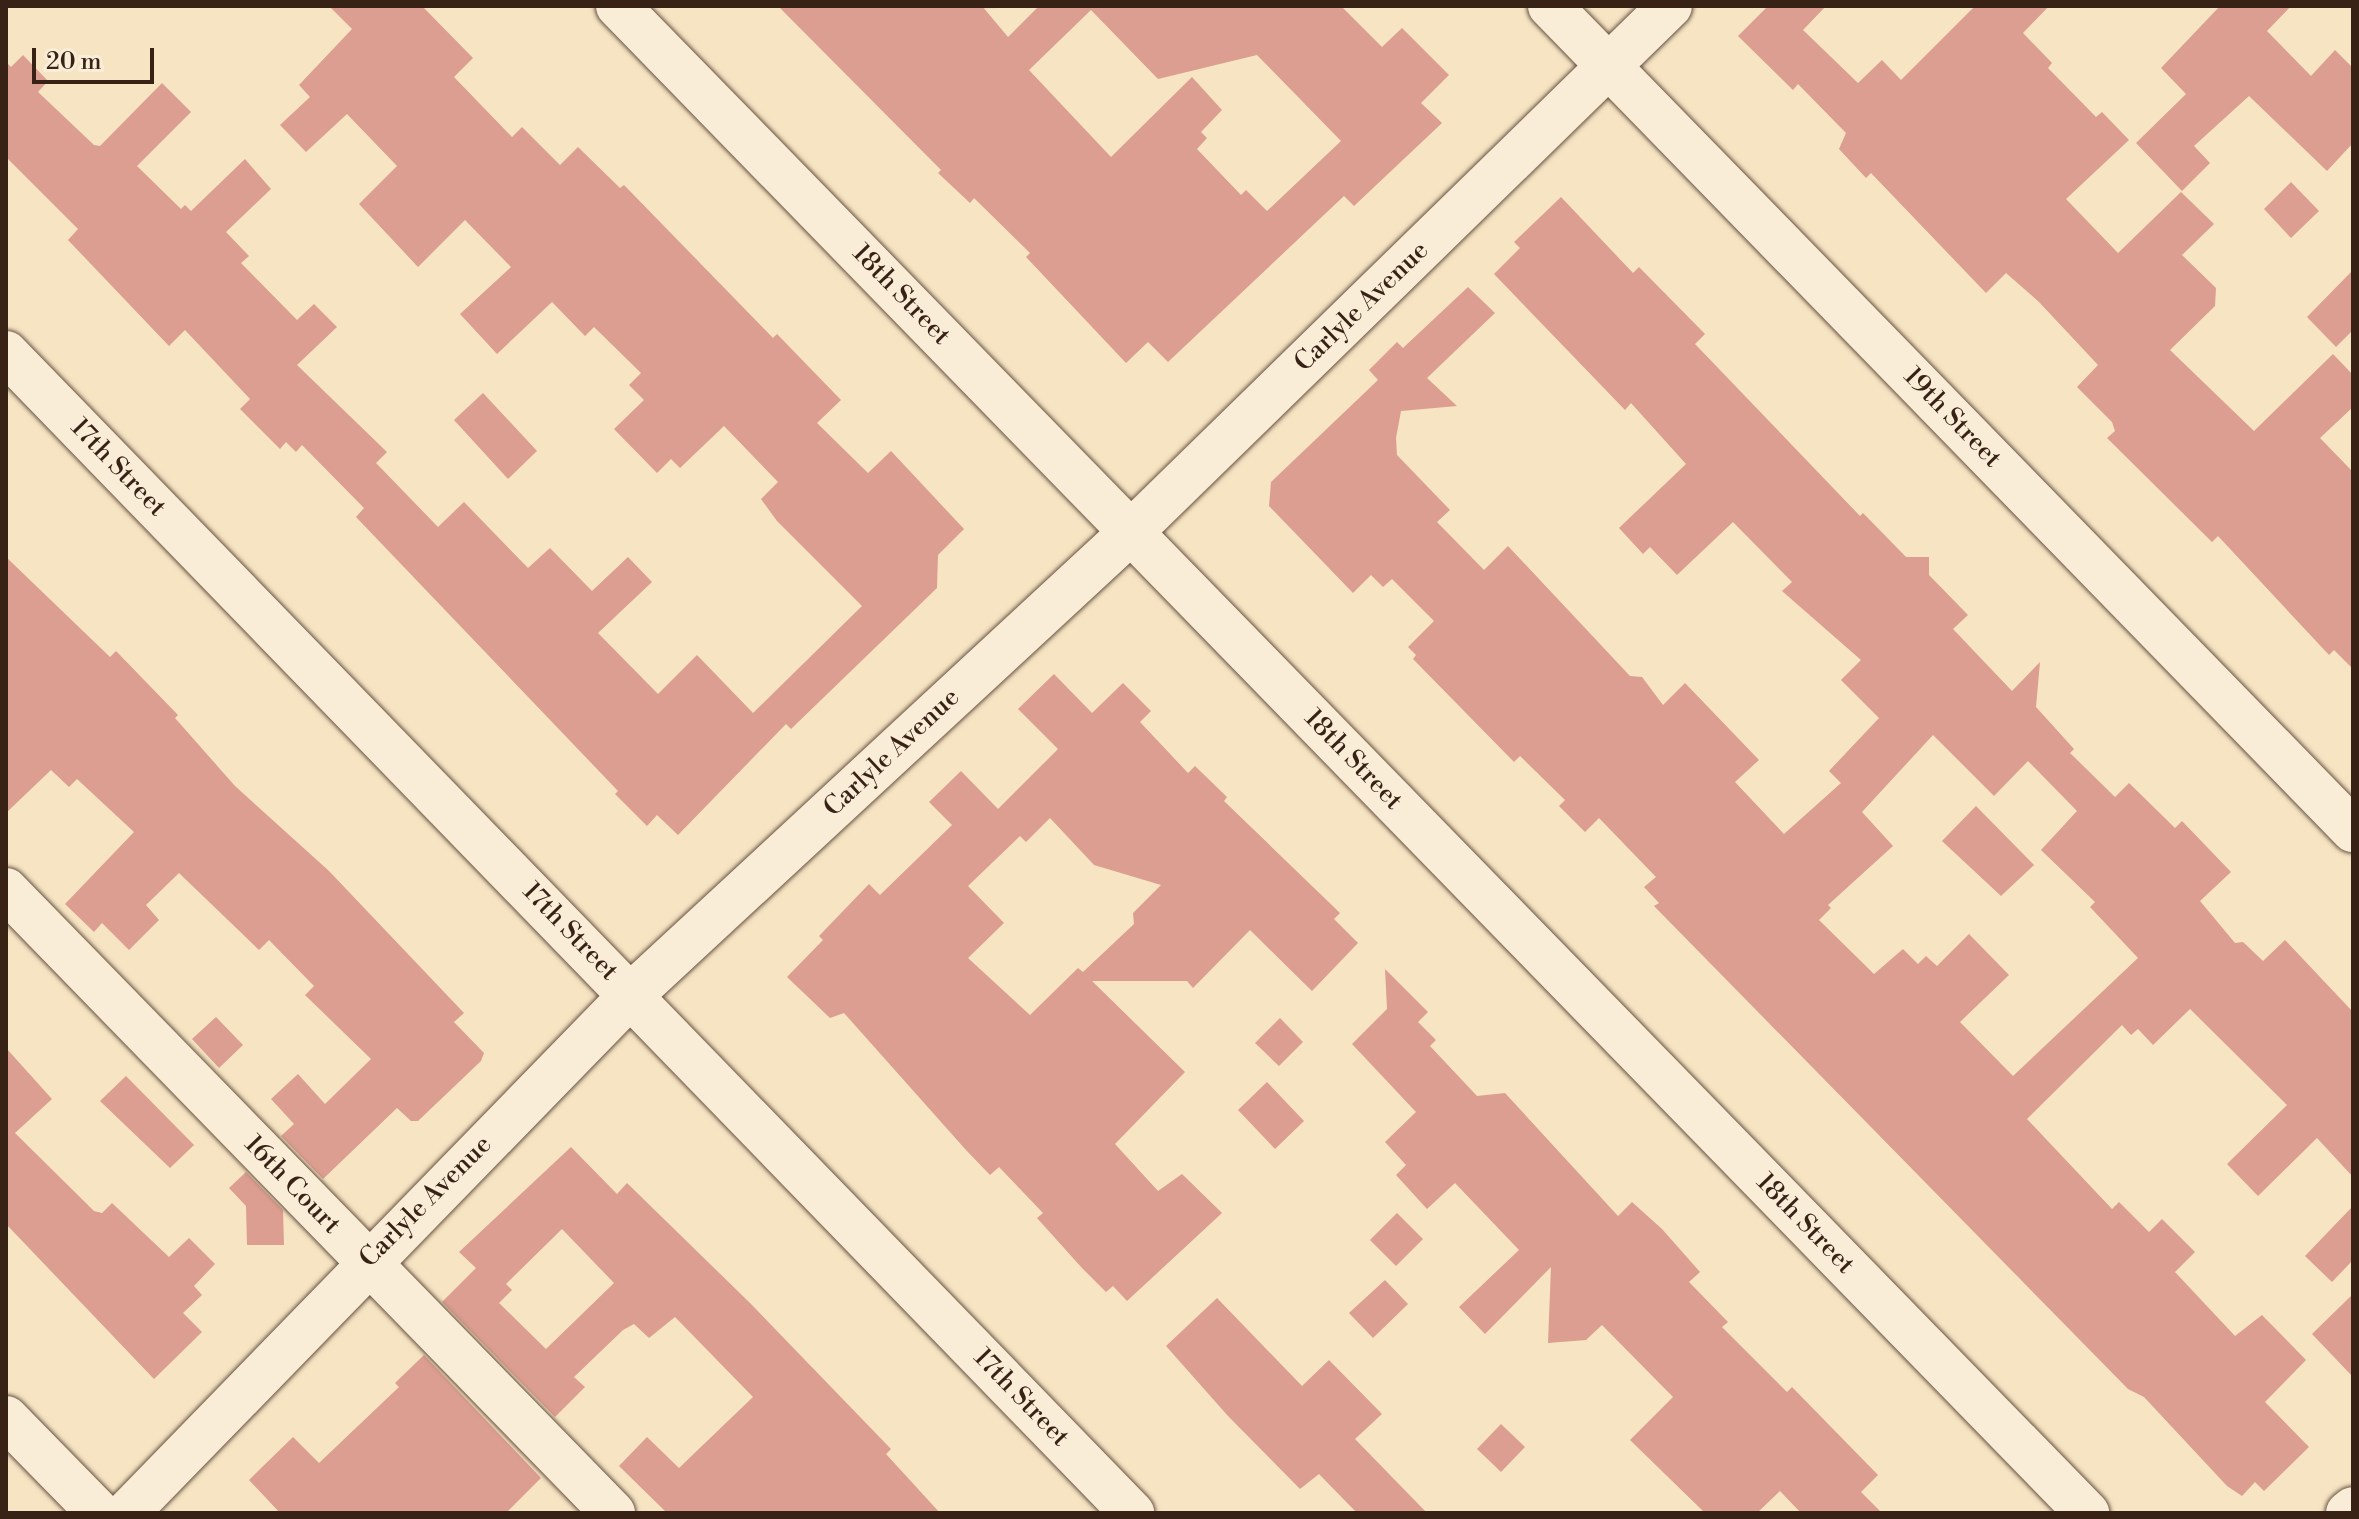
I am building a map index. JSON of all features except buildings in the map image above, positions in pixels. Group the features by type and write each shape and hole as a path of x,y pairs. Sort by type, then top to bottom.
{"street":[{"name":"18th Street","path":"618,6 2087,1513"},
{"name":"19th Street","path":"1550,6 2353,830"},
{"name":"Carlyle Avenue","path":"127,1513 367,1262 631,995 1131,532 1670,6"},
{"name":"17th Street","path":"6,353 1132,1513"},
{"name":"16th Court","path":"6,890 613,1513"},
{"path":"6,1418 99,1513"},
{"path":"2348,1513 2353,1509"}]}
